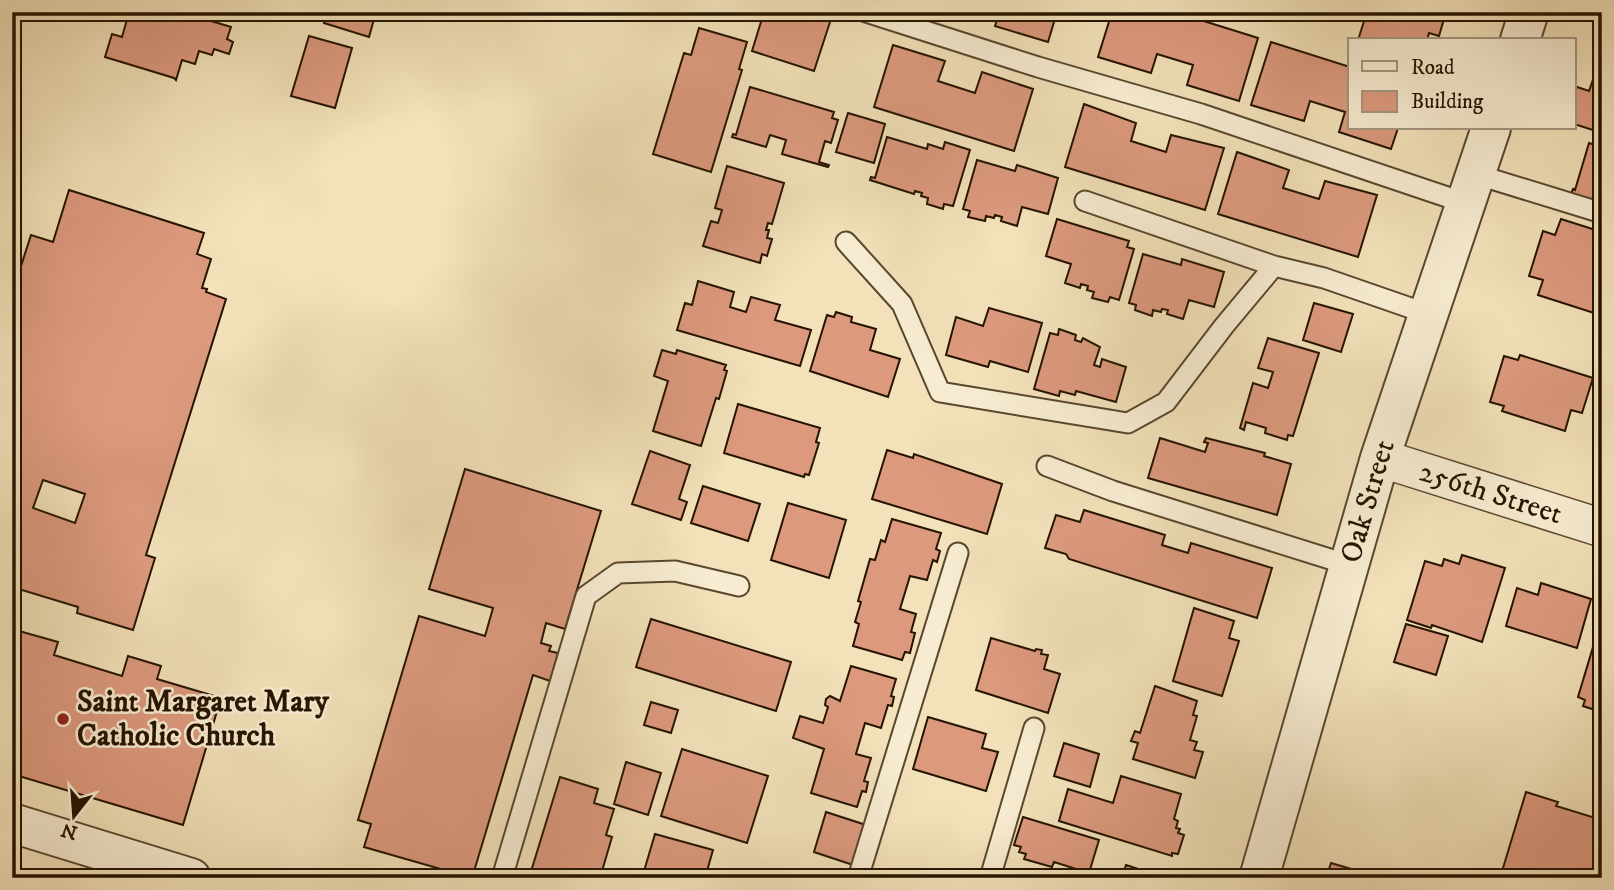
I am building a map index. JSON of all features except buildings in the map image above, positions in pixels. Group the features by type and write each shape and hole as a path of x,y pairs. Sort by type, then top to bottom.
{"street":[{"path":"1521,38 1529,12"},
{"name":"Oak Street","path":"1259,878 1380,458 1490,130"},
{"name":"256th Street","path":"1380,458 1602,528"},
{"path":"12,823 191,878"}],"lane":[{"path":"866,12 1201,114 1470,188 1602,214"},
{"path":"1085,201 1274,266 1324,278 1428,314"},
{"path":"846,242 902,304 940,391 1128,424 1166,402 1274,266"},
{"path":"1047,466 1113,491 1349,565"},
{"path":"858,878 958,553"},
{"path":"502,878 586,596 618,573 675,571 739,586"},
{"path":"990,878 1034,728"}],"place":[{"name":"Saint Margaret Mary Catholic Church","path":"63,719"}]}
